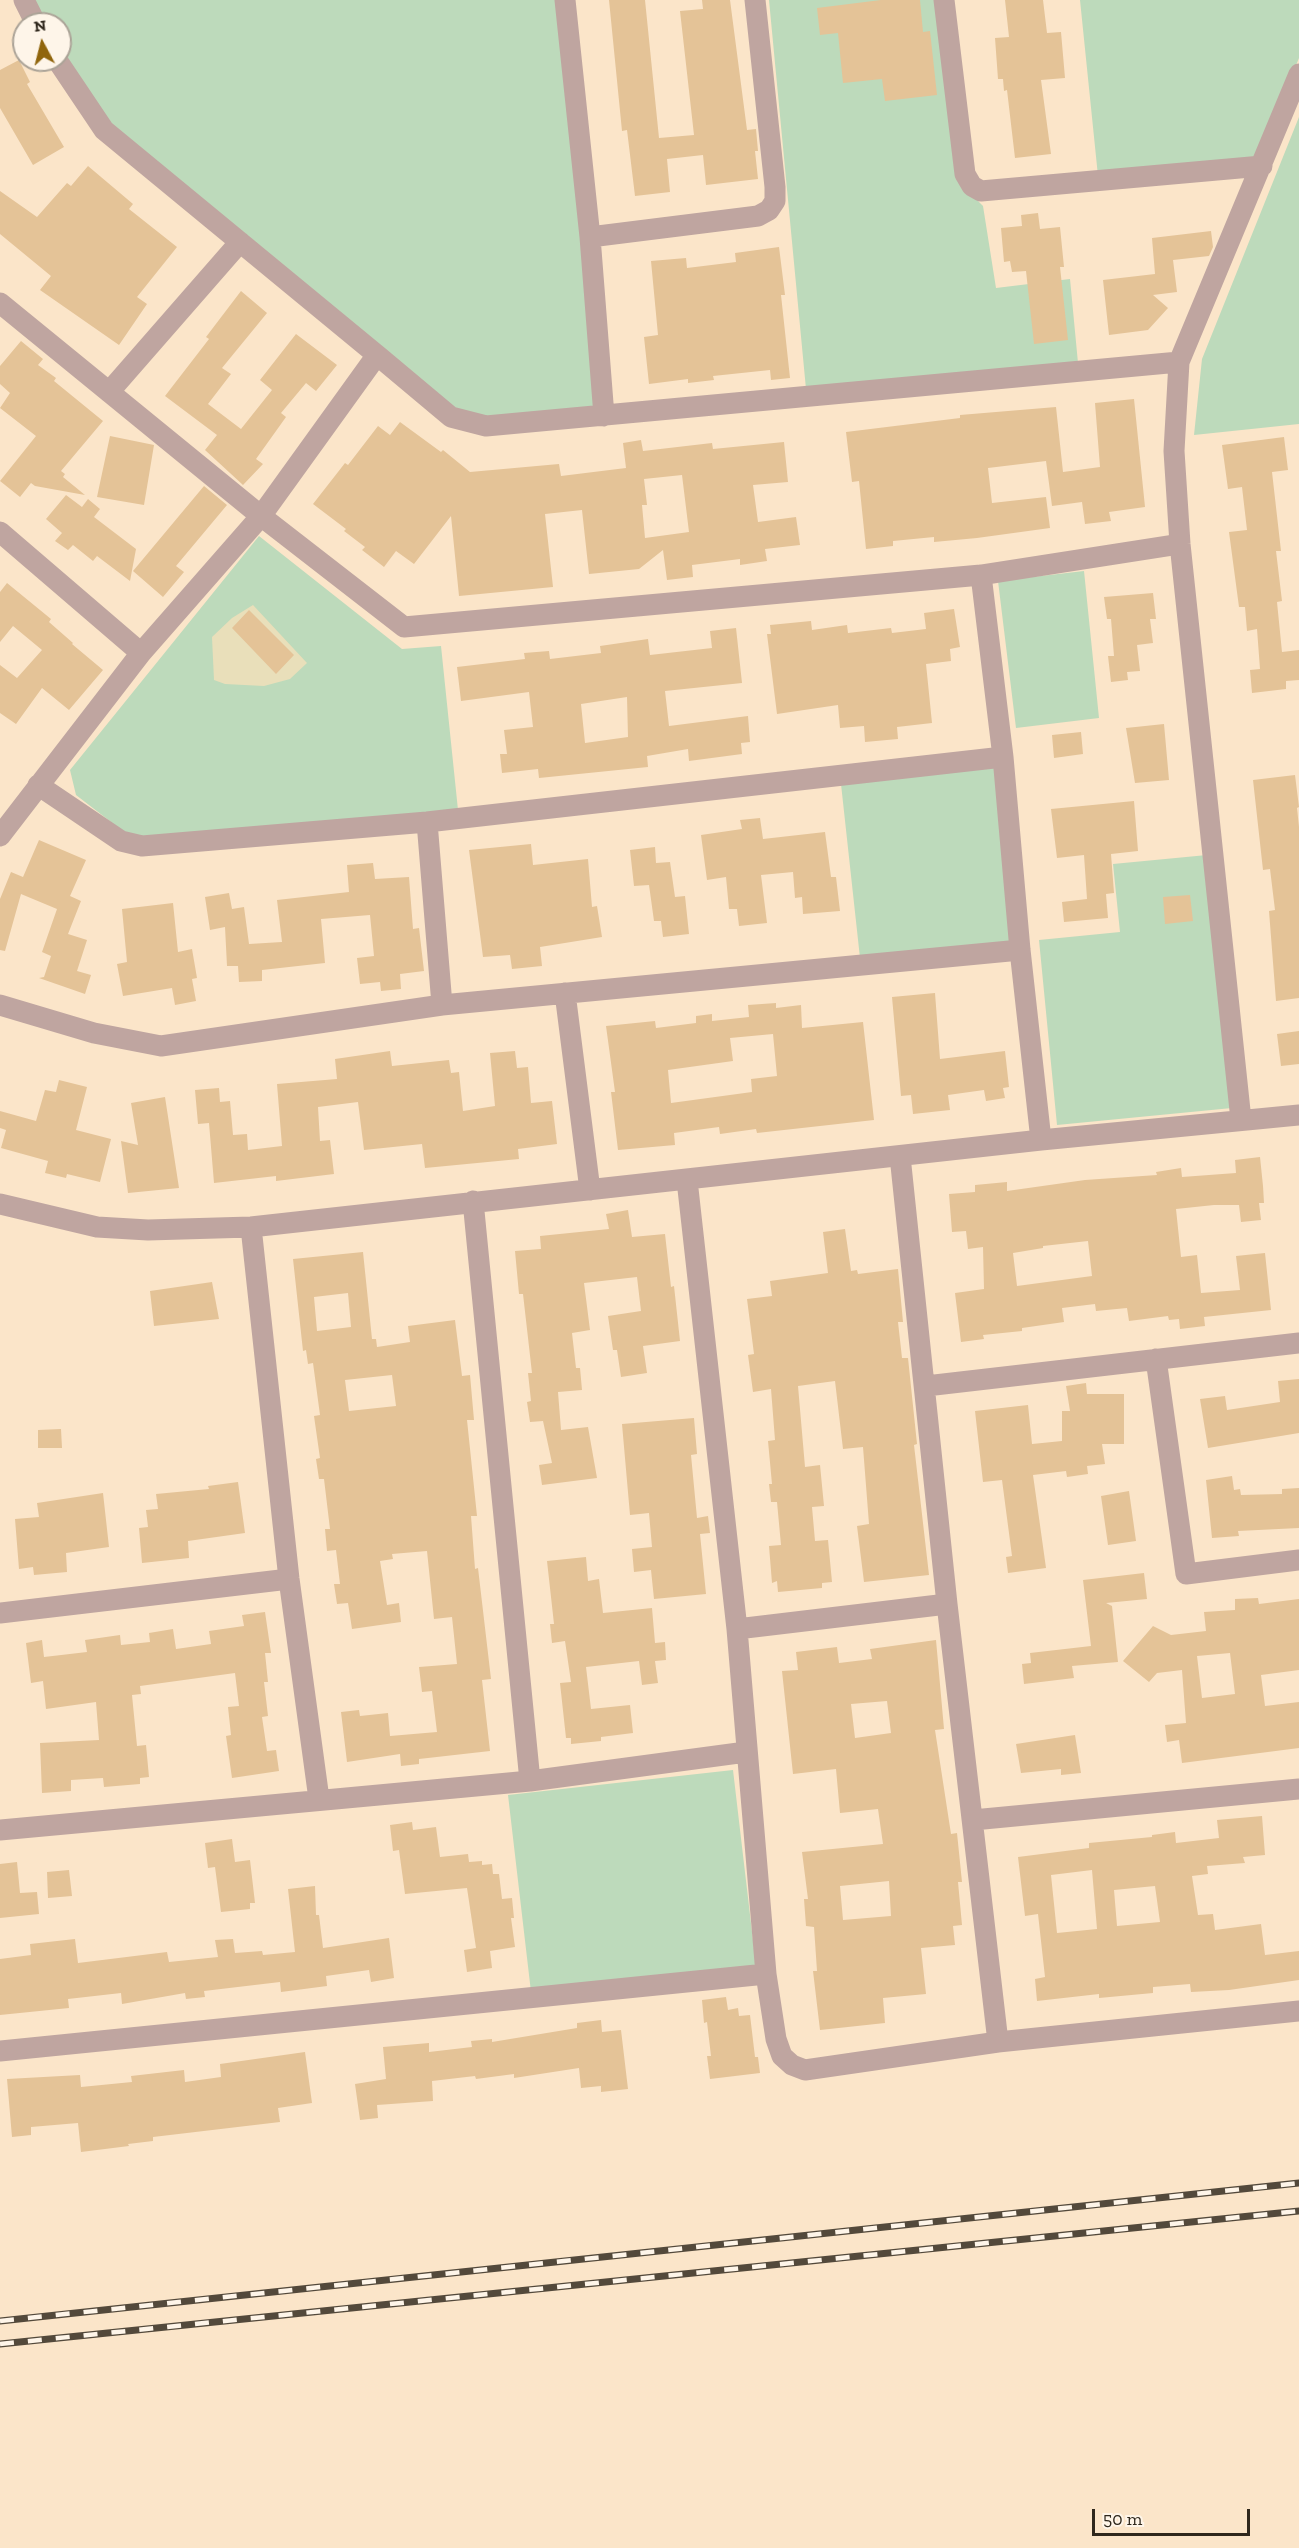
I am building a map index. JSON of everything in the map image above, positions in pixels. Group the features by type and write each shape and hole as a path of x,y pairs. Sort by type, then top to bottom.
{"street":[{"path":"565,0 590,237 604,416"},
{"path":"590,237 758,216 770,210 775,201 775,187 754,0"},
{"path":"944,0 965,174 972,186 981,191 1262,166"},
{"path":"65,72 104,130 451,417 467,423 486,426 604,416 1179,362"},
{"path":"1241,1120 1180,544 1174,451 1179,362 1299,74"},
{"path":"109,392 240,242"},
{"path":"0,303 261,516 404,627 981,575 1180,544"},
{"path":"0,836 141,653 261,516 377,355"},
{"path":"0,532 141,653"},
{"path":"981,575 1004,758 1020,950 1041,1140"},
{"path":"38,785 121,841 131,845 427,822 1004,758"},
{"path":"427,822 442,1005"},
{"path":"0,1005 94,1034 161,1046 442,1005 1020,950"},
{"path":"565,993 590,1190"},
{"path":"0,1204 97,1227 148,1230 251,1227 1041,1140 1299,1115"},
{"path":"900,1156 926,1386 947,1604 998,2042"},
{"path":"687,1180 737,1629 766,1974 776,2039 782,2056 792,2066 805,2070 998,2042 1299,2011"},
{"path":"472,1201 530,1781"},
{"path":"251,1227 289,1579 320,1799"},
{"path":"926,1386 1299,1343"},
{"path":"1156,1359 1186,1574 1299,1560"},
{"path":"0,1613 289,1579"},
{"path":"737,1629 947,1604"},
{"path":"0,1830 530,1781 746,1752"},
{"path":"973,1820 1299,1789"},
{"path":"0,2051 766,1974"}],"green space":[{"path":"29,0 559,0 600,412 486,422 453,414 107,127 70,72 72,72 72,12 35,12"},
{"path":"769,0 938,0 957,180 983,206 996,288 1070,279 1078,363 806,389"},
{"path":"1080,0 1299,0 1299,58 1258,158 1098,176"},
{"path":"1299,117 1299,424 1194,435 1202,359"},
{"path":"259,536 402,649 441,646 458,810 146,837 124,832 76,795 70,770"},
{"path":"1084,571 1099,718 1016,728 998,581"},
{"path":"997,765 1010,943 860,958 841,784"},
{"path":"1207,855 1232,1108 1057,1125 1039,940 1120,932 1113,864"},
{"path":"733,1770 756,1966 531,1992 508,1795"}],"sand":[{"path":"253,605 307,663 290,679 264,686 225,684 214,680 212,637 232,618"}],"building":[{"path":"609,0 645,0 659,138 694,135 680,11 703,9 702,0 730,0 747,130 756,129 758,151 755,151 758,179 706,185 703,155 667,159 670,192 635,196 627,130 622,131"},
{"path":"881,0 920,0 923,32 930,31 937,95 885,101 882,79 843,83 838,33 820,35 817,8"},
{"path":"1005,0 1043,0 1047,33 1061,32 1065,78 1041,80 1051,154 1015,158 1007,90 1004,91 1003,79 998,79 995,38 1009,37"},
{"path":"12,64 12,72 25,72 30,82 27,84 64,147 33,165 0,108 0,70"},
{"path":"88,166 133,204 129,209 177,247 137,297 147,304 119,345 40,290 51,276 0,234 0,191 37,217 67,183 71,186"},
{"path":"1038,213 1040,229 1060,227 1064,267 1060,267 1068,340 1034,344 1026,271 1012,272 1010,261 1004,262 1001,228 1022,226 1021,215"},
{"path":"1211,231 1213,247 1209,256 1173,260 1177,292 1153,295 1168,308 1148,330 1109,335 1103,280 1155,274 1152,238"},
{"path":"779,247 785,295 781,295 790,378 771,380 770,370 713,376 714,380 688,383 688,379 649,384 644,337 658,335 651,261 686,258 687,268 736,262 735,253"},
{"path":"241,291 267,313 222,368 231,374 208,404 241,429 272,390 260,380 296,334 337,365 316,391 306,383 281,413 286,417 256,459 263,464 243,485 205,450 217,435 165,396 209,339 206,337"},
{"path":"21,341 43,359 38,365 56,378 54,381 103,421 61,471 65,474 63,477 85,495 35,486 31,483 20,497 0,481 36,436 0,408 10,393 0,384 0,366"},
{"path":"1134,399 1145,507 1109,512 1111,521 1085,524 1082,502 1052,506 1046,461 988,468 992,503 1046,497 1050,528 934,542 934,537 893,541 893,546 866,549 859,481 852,482 846,432 960,418 960,415 1056,407 1063,472 1100,467 1095,403"},
{"path":"400,422 441,452 443,450 470,472 559,464 561,476 626,468 623,443 641,440 643,451 712,443 713,449 784,442 788,482 753,485 758,522 796,517 800,545 765,549 767,561 740,565 740,559 692,565 693,577 667,580 663,550 639,569 589,574 582,510 545,514 553,587 459,596 451,516 414,564 396,551 384,567 362,550 365,547 344,531 346,529 313,504 345,463 348,465 378,426 390,435","holes":["682,475 689,532 645,538 642,505 647,505 644,479"]},
{"path":"110,436 154,445 144,505 97,497"},
{"path":"1284,437 1288,470 1272,472 1281,551 1276,551 1282,601 1277,602 1282,652 1299,650 1299,680 1286,681 1286,689 1252,693 1250,670 1260,669 1257,629 1247,631 1245,607 1239,607 1229,532 1247,530 1242,487 1228,489 1222,445"},
{"path":"204,486 227,505 176,566 184,572 163,597 133,571"},
{"path":"66,495 82,507 88,499 100,509 94,517 136,549 130,581 97,556 93,561 73,545 68,550 55,541 62,533 46,519"},
{"path":"7,583 51,619 49,622 103,670 69,710 42,688 16,724 0,713 0,665 17,678 42,650 13,626 0,642 0,592"},
{"path":"1153,593 1156,619 1150,619 1153,643 1137,645 1140,671 1127,672 1128,680 1111,682 1108,656 1114,656 1111,619 1107,619 1104,597"},
{"path":"954,609 960,647 950,649 951,661 926,664 932,723 897,727 898,739 865,742 864,726 840,728 838,705 777,714 767,634 771,634 770,625 811,621 812,630 847,625 848,633 891,628 892,633 926,629 924,613"},
{"path":"249,610 294,655 276,674 232,628"},
{"path":"736,628 742,683 665,691 669,726 748,716 750,742 741,743 742,754 689,761 688,749 647,756 648,767 539,778 538,769 502,773 500,754 507,754 504,730 533,727 529,692 461,701 457,667 525,659 524,653 549,651 550,659 601,653 600,646 648,639 650,655 712,648 710,631","holes":["627,697 628,737 585,743 581,704"]},
{"path":"1164,724 1169,780 1135,783 1126,728"},
{"path":"1081,732 1083,754 1054,758 1052,735"},
{"path":"1295,775 1299,807 1297,808 1299,998 1276,1001 1269,911 1275,910 1270,869 1263,870 1253,780"},
{"path":"1134,801 1138,851 1111,854 1114,893 1106,894 1108,918 1064,922 1062,902 1087,899 1084,855 1057,858 1051,809"},
{"path":"760,818 763,839 825,832 831,877 836,877 840,911 803,914 802,897 795,898 793,872 761,875 767,923 739,926 737,909 729,909 726,877 707,880 701,835 742,829 740,820"},
{"path":"39,840 86,860 70,896 81,901 68,934 87,940 77,971 91,975 85,994 39,978 44,977 51,956 42,952 57,909 21,894 5,951 0,950 0,899 11,872 23,877"},
{"path":"531,844 533,865 588,859 592,907 597,906 602,937 540,947 542,966 512,969 510,955 483,957 469,850"},
{"path":"655,847 656,863 670,862 675,897 685,896 689,934 663,937 661,921 654,921 649,885 634,886 630,850"},
{"path":"373,863 375,879 409,877 413,929 419,928 424,971 400,974 401,989 381,991 380,982 360,984 357,958 374,956 370,915 321,919 325,963 262,970 262,981 239,982 238,966 227,966 225,927 210,930 205,897 229,893 232,909 244,907 249,944 282,942 277,900 349,892 347,865"},
{"path":"1190,895 1193,921 1165,924 1163,897"},
{"path":"173,903 178,952 192,949 197,978 192,979 196,1001 175,1005 172,988 123,996 117,964 127,962 122,909"},
{"path":"935,993 940,1059 1005,1051 1009,1087 1003,1088 1005,1098 986,1101 984,1090 948,1095 950,1110 913,1114 911,1095 901,1096 892,997"},
{"path":"776,1003 776,1008 801,1005 802,1028 863,1022 874,1120 757,1133 756,1129 720,1134 719,1127 674,1133 675,1145 618,1150 611,1092 615,1092 606,1026 655,1021 656,1028 696,1023 696,1016 712,1014 712,1021 749,1017 748,1005","holes":["773,1034 777,1076 751,1079 752,1092 671,1103 668,1070 733,1061 730,1038"]},
{"path":"1299,1031 1299,1064 1281,1066 1277,1034"},
{"path":"390,1051 392,1066 449,1060 451,1073 459,1072 463,1111 495,1106 490,1053 515,1051 517,1068 528,1067 531,1103 552,1101 557,1144 518,1149 519,1159 425,1168 422,1144 364,1150 358,1102 318,1107 320,1141 330,1140 334,1174 276,1181 276,1176 214,1183 209,1123 198,1124 195,1090 219,1088 220,1102 230,1101 233,1135 247,1134 248,1150 282,1146 277,1084 337,1079 335,1059"},
{"path":"59,1080 87,1087 76,1130 111,1139 100,1182 67,1174 66,1178 45,1173 48,1161 1,1148 6,1130 0,1128 0,1111 36,1121 45,1090 56,1092"},
{"path":"165,1097 179,1188 128,1193 121,1141 138,1145 131,1103"},
{"path":"1260,1157 1264,1203 1259,1203 1261,1220 1241,1222 1239,1205 1176,1209 1181,1257 1197,1255 1201,1293 1240,1290 1236,1256 1265,1253 1271,1310 1204,1317 1205,1326 1180,1329 1179,1319 1169,1320 1168,1316 1129,1321 1127,1308 1096,1311 1095,1304 1062,1308 1064,1322 1022,1328 1022,1331 983,1335 984,1339 961,1342 955,1293 984,1289 983,1247 968,1249 966,1231 952,1232 949,1194 975,1192 975,1185 1007,1182 1007,1191 1085,1180 1157,1175 1156,1172 1181,1168 1182,1177 1236,1173 1235,1160","holes":["1088,1241 1092,1276 1017,1286 1013,1253 1043,1248 1043,1246"]},
{"path":"628,1210 632,1237 665,1234 680,1341 643,1346 647,1373 621,1377 617,1350 613,1350 608,1316 641,1311 637,1277 584,1283 590,1330 572,1333 576,1368 580,1368 582,1390 558,1392 561,1430 588,1427 597,1478 542,1485 539,1465 552,1463 543,1421 530,1422 527,1402 531,1401 528,1373 532,1373 523,1294 519,1294 515,1251 541,1249 540,1236 609,1229 606,1214"},
{"path":"845,1229 851,1271 857,1270 858,1274 898,1269 903,1322 898,1322 902,1358 908,1358 917,1444 914,1445 929,1575 864,1582 857,1526 869,1524 863,1447 843,1449 835,1381 798,1386 805,1467 820,1465 824,1506 812,1507 815,1541 828,1540 832,1582 822,1583 822,1588 778,1592 777,1581 772,1583 769,1546 781,1545 777,1502 771,1502 769,1484 772,1484 768,1441 775,1440 771,1389 753,1392 748,1355 754,1354 747,1299 772,1296 770,1281 828,1273 823,1232"},
{"path":"363,1252 372,1339 376,1339 377,1347 410,1342 408,1326 455,1320 462,1376 470,1375 474,1420 467,1420 477,1516 471,1516 475,1569 478,1568 491,1679 482,1680 490,1751 419,1759 419,1764 401,1766 400,1754 347,1762 341,1712 359,1710 360,1716 388,1713 390,1736 437,1732 432,1691 422,1692 419,1667 457,1664 452,1617 434,1619 427,1551 392,1554 393,1559 380,1561 387,1605 399,1603 401,1622 352,1629 348,1603 337,1604 334,1584 340,1584 336,1550 327,1551 325,1529 330,1529 324,1479 319,1479 316,1459 320,1458 314,1416 320,1415 313,1363 308,1364 306,1350 303,1351 293,1259","holes":["348,1293 351,1327 317,1331 314,1297","392,1375 396,1406 349,1411 345,1380"]},
{"path":"212,1282 219,1319 154,1326 150,1291"},
{"path":"1299,1379 1299,1433 1208,1448 1200,1399 1225,1396 1227,1410 1280,1402 1278,1381"},
{"path":"1086,1383 1087,1394 1124,1394 1124,1444 1102,1444 1105,1464 1087,1466 1088,1474 1067,1477 1066,1471 1033,1475 1046,1568 1008,1573 1006,1557 1012,1556 1002,1480 983,1482 975,1411 1028,1405 1032,1444 1062,1441 1062,1411 1070,1411 1066,1386"},
{"path":"694,1418 697,1454 691,1455 697,1518 708,1516 710,1533 700,1534 706,1594 654,1599 651,1570 634,1572 632,1549 652,1547 649,1513 630,1515 622,1424"},
{"path":"61,1429 62,1448 38,1448 38,1430"},
{"path":"1232,1476 1234,1490 1240,1489 1241,1495 1282,1494 1282,1489 1299,1488 1299,1528 1238,1531 1239,1536 1212,1538 1206,1480"},
{"path":"238,1482 245,1533 188,1541 189,1558 142,1563 139,1528 148,1527 146,1510 158,1509 156,1494 209,1489 208,1486"},
{"path":"1129,1491 1136,1541 1108,1545 1101,1496"},
{"path":"103,1493 109,1547 66,1553 67,1572 34,1575 33,1567 19,1569 15,1519 39,1517 37,1503"},
{"path":"586,1557 588,1581 599,1579 603,1613 652,1608 655,1643 665,1642 666,1660 655,1661 658,1683 642,1685 639,1661 586,1667 591,1709 630,1705 633,1733 601,1737 601,1741 571,1744 571,1738 566,1738 560,1683 571,1682 565,1641 552,1643 550,1624 554,1624 547,1561"},
{"path":"1144,1573 1147,1599 1106,1603 1112,1606 1118,1662 1072,1666 1074,1678 1024,1684 1022,1664 1031,1663 1030,1653 1091,1646 1083,1580"},
{"path":"1258,1598 1259,1604 1299,1599 1299,1670 1261,1675 1265,1706 1299,1702 1299,1748 1182,1763 1179,1740 1167,1742 1165,1725 1186,1723 1182,1670 1157,1673 1149,1682 1123,1661 1153,1626 1171,1635 1206,1631 1204,1612 1235,1610 1235,1599","holes":["1230,1653 1235,1694 1202,1698 1197,1656"]},
{"path":"265,1612 271,1653 265,1653 268,1682 264,1682 268,1716 262,1717 267,1751 276,1750 279,1771 232,1778 226,1736 231,1735 228,1707 239,1706 235,1673 140,1686 141,1694 132,1695 137,1746 146,1745 149,1777 140,1778 140,1784 104,1787 103,1778 71,1780 71,1791 42,1793 40,1743 99,1740 96,1702 46,1709 43,1681 31,1683 26,1643 42,1640 44,1657 87,1652 85,1640 120,1635 121,1645 150,1642 149,1633 173,1629 176,1649 211,1644 209,1631 244,1626 242,1615"},
{"path":"936,1640 944,1729 935,1730 951,1834 957,1833 962,1882 958,1882 962,1925 953,1926 955,1945 921,1948 926,1994 883,1998 885,2023 820,2030 813,1971 817,1971 814,1927 806,1926 804,1899 808,1899 802,1852 883,1844 878,1809 840,1813 836,1769 793,1774 782,1671 798,1670 796,1652 837,1647 839,1663 872,1659 870,1649","holes":["887,1701 891,1733 855,1738 851,1704","889,1881 891,1916 843,1920 840,1886"]},
{"path":"1075,1735 1081,1773 1061,1775 1061,1769 1021,1773 1016,1744"},
{"path":"1262,1816 1265,1855 1243,1857 1245,1863 1207,1866 1208,1874 1192,1876 1198,1915 1213,1914 1215,1930 1261,1924 1265,1955 1299,1951 1299,1980 1229,1990 1191,1992 1190,1984 1153,1987 1153,1993 1099,1998 1099,1994 1037,2001 1035,1979 1045,1977 1038,1914 1025,1916 1018,1857 1089,1848 1089,1843 1152,1837 1152,1835 1175,1832 1176,1843 1219,1838 1217,1820","holes":["1092,1870 1097,1929 1057,1933 1051,1875","1155,1886 1160,1922 1117,1926 1114,1890"]},
{"path":"412,1822 413,1830 436,1827 440,1857 468,1854 469,1862 482,1861 482,1865 492,1864 493,1874 499,1874 502,1899 512,1898 514,1918 511,1918 515,1947 490,1951 492,1968 467,1972 464,1950 476,1948 467,1888 405,1894 399,1850 393,1851 390,1825"},
{"path":"232,1839 235,1862 250,1860 255,1903 250,1903 250,1909 221,1912 215,1867 208,1868 205,1843"},
{"path":"17,1862 20,1893 37,1892 39,1914 0,1918 0,1864"},
{"path":"69,1870 72,1896 48,1898 47,1872"},
{"path":"315,1886 316,1915 319,1915 323,1948 389,1938 394,1978 371,1982 369,1970 326,1976 327,1986 281,1992 280,1982 204,1991 205,1997 186,1999 185,1993 122,2004 121,1993 68,1999 69,2008 0,2015 0,1959 31,1955 30,1944 75,1939 78,1963 167,1952 169,1962 218,1957 215,1940 233,1939 235,1953 262,1951 263,1955 295,1952 288,1889"},
{"path":"726,1997 728,2010 738,2008 739,2016 750,2015 755,2057 758,2057 760,2073 710,2079 707,2056 711,2056 702,2000"},
{"path":"601,2020 602,2032 621,2030 628,2089 601,2092 601,2086 581,2088 579,2068 514,2078 514,2074 476,2079 475,2076 432,2081 433,2101 377,2105 378,2118 360,2120 355,2084 386,2079 383,2047 429,2043 429,2052 472,2047 471,2041 492,2039 492,2042 577,2028 577,2023"},
{"path":"305,2052 312,2103 278,2108 280,2122 153,2137 153,2141 128,2144 129,2146 81,2152 78,2123 31,2127 31,2135 12,2137 7,2079 80,2075 81,2087 132,2082 131,2076 184,2070 185,2082 221,2077 220,2064"}],"railway":[{"path":"0,2321 1299,2183"},
{"path":"0,2344 1299,2211"}]}
